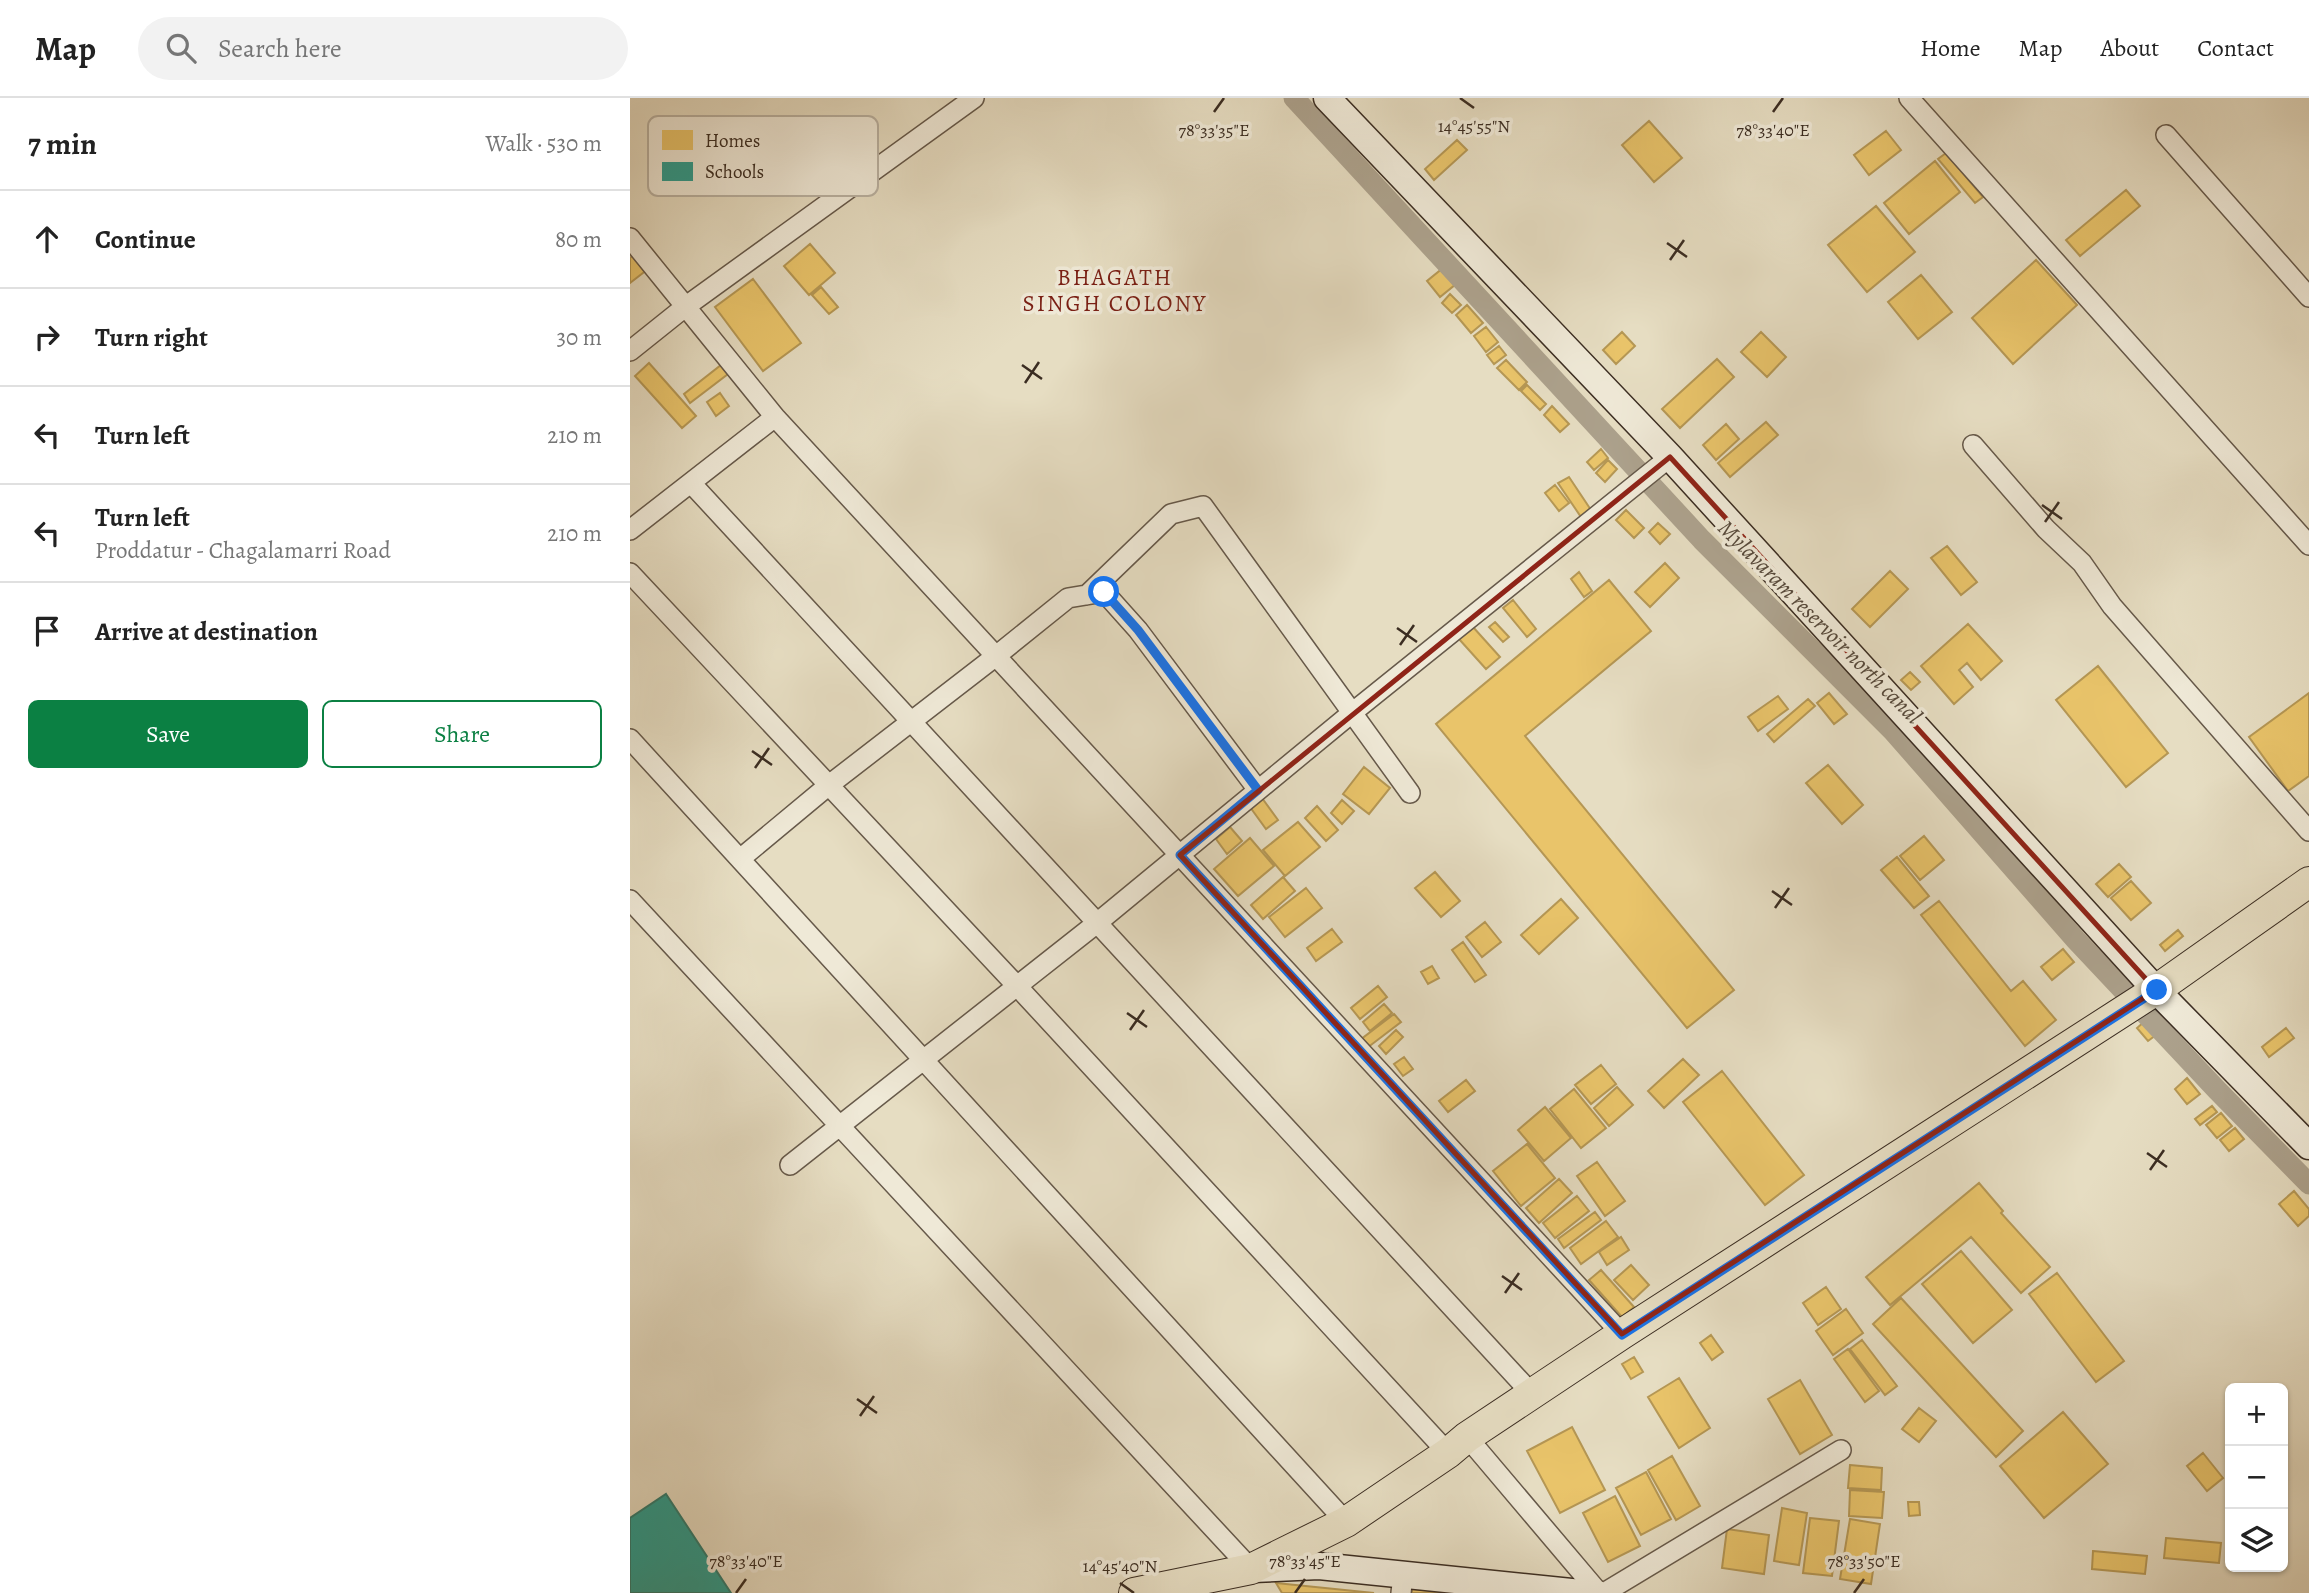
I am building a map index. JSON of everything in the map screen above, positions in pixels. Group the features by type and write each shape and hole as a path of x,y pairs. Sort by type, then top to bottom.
{"main road":[{"path":"1327,98 1670,457 2157,990 2309,1146"},
{"path":"1251,1569 1346,1521 1622,1335 2157,990 2309,882"},
{"path":"1134,1593 1251,1569 1319,1566 1402,1584 1581,1593"}],"street":[{"path":"878,167 974,98"},
{"path":"1909,98 2309,545"},
{"path":"2166,135 2309,297"},
{"path":"630,351 685,307 838,196"},
{"path":"630,238 775,417 1622,1335"},
{"path":"630,530 775,417"},
{"path":"1973,444 2046,529 2082,564 2112,606 2309,831"},
{"path":"790,1165 1097,923 1353,712 1670,457"},
{"path":"691,483 1533,1395"},
{"path":"1087,595 1171,514 1203,506 1410,793"},
{"path":"630,573 1017,986 1601,1593 1841,1450"},
{"path":"740,859 829,785 1068,598 1104,592 1258,790"},
{"path":"630,739 1346,1521"},
{"path":"630,900 1251,1569"}],"highlighted area":[{"path":"1670,457 2156,990 1622,1334 1180,855"}],"building: Homes":[{"path":"1649,121 1682,158 1654,182 1622,145"},
{"path":"1886,131 1901,150 1869,175 1854,155"},
{"path":"1457,140 1467,150 1434,180 1425,169"},
{"path":"1946,153 1983,197 1975,203 1938,159"},
{"path":"1935,161 1960,192 1909,234 1884,203"},
{"path":"2126,190 2140,206 2080,256 2066,240"},
{"path":"1876,206 1915,252 1867,292 1828,245"},
{"path":"810,244 835,273 809,295 784,266"},
{"path":"636,253 648,269 630,283 630,258"},
{"path":"2036,260 2077,305 2013,364 1972,318"},
{"path":"1443,268 1456,284 1440,297 1427,281"},
{"path":"1921,275 1952,312 1918,339 1888,302"},
{"path":"753,279 801,343 763,371 715,307"},
{"path":"821,287 838,307 829,314 812,295"},
{"path":"1450,294 1461,305 1452,313 1442,303"},
{"path":"1467,305 1483,323 1471,333 1456,315"},
{"path":"1486,327 1498,342 1486,352 1474,336"},
{"path":"1622,332 1635,346 1616,364 1603,350"},
{"path":"1761,332 1786,357 1767,377 1741,352"},
{"path":"1499,346 1506,355 1494,364 1487,355"},
{"path":"1717,359 1734,377 1680,428 1662,409"},
{"path":"1506,360 1527,382 1519,390 1497,368"},
{"path":"649,363 696,416 682,428 635,376"},
{"path":"721,365 728,374 690,403 684,394"},
{"path":"1527,385 1546,404 1540,410 1521,391"},
{"path":"720,393 729,406 716,416 707,402"},
{"path":"1552,406 1569,424 1560,432 1544,415"},
{"path":"1766,422 1778,435 1730,477 1718,463"},
{"path":"1726,424 1739,439 1716,460 1703,445"},
{"path":"1601,449 1608,458 1594,470 1587,462"},
{"path":"1608,460 1617,469 1605,482 1596,473"},
{"path":"1569,477 1593,513 1583,520 1558,483"},
{"path":"1555,485 1569,503 1559,511 1545,493"},
{"path":"1626,510 1644,528 1634,538 1616,520"},
{"path":"1658,523 1670,534 1660,544 1649,532"},
{"path":"1947,546 1977,582 1961,595 1931,558"},
{"path":"1665,563 1679,578 1650,607 1635,592"},
{"path":"1890,571 1908,589 1870,627 1852,609"},
{"path":"1579,572 1592,591 1584,597 1571,579"},
{"path":"1609,580 1651,631 1525,736 1734,990 1687,1028 1436,724"},
{"path":"1513,600 1536,629 1527,637 1503,608"},
{"path":"1495,622 1509,637 1503,642 1489,627"},
{"path":"1968,624 2002,661 1981,680 1967,663 1959,670 1973,687 1954,704 1921,666"},
{"path":"1473,627 1500,657 1486,669 1459,639"},
{"path":"2098,666 2168,753 2126,787 2056,700"},
{"path":"1910,672 1920,682 1911,690 1901,680"},
{"path":"1829,693 1847,714 1834,724 1817,703"},
{"path":"2309,693 2309,776 2288,791 2249,737"},
{"path":"1778,696 1788,709 1758,731 1748,717"},
{"path":"1808,699 1815,706 1774,742 1767,734"},
{"path":"1828,765 1863,805 1842,824 1806,783"},
{"path":"1364,767 1390,788 1369,814 1343,794"},
{"path":"1262,798 1278,820 1266,829 1250,807"},
{"path":"1342,800 1354,811 1342,824 1331,813"},
{"path":"1317,806 1338,830 1326,841 1305,818"},
{"path":"1298,822 1320,847 1285,876 1263,850"},
{"path":"1230,827 1242,841 1227,854 1216,839"},
{"path":"1924,836 1944,860 1920,880 1900,856"},
{"path":"1250,838 1274,866 1238,896 1214,869"},
{"path":"1897,857 1929,896 1914,908 1881,870"},
{"path":"2119,864 2131,877 2108,897 2096,884"},
{"path":"1435,872 1460,901 1441,917 1415,888"},
{"path":"1283,877 1295,891 1263,919 1251,905"},
{"path":"2131,881 2151,903 2131,920 2111,898"},
{"path":"1306,888 1322,908 1285,937 1269,917"},
{"path":"1561,899 1578,918 1539,954 1521,935"},
{"path":"1939,901 2011,991 2023,981 2056,1020 2025,1046 1921,915"},
{"path":"1485,922 1501,942 1482,957 1466,937"},
{"path":"1332,929 1342,942 1316,961 1307,948"},
{"path":"2178,930 2183,936 2165,951 2160,945"},
{"path":"1463,942 1486,975 1475,982 1452,950"},
{"path":"2063,949 2074,962 2052,980 2041,967"},
{"path":"1432,966 1439,978 1428,984 1421,972"},
{"path":"1378,986 1387,997 1360,1019 1351,1008"},
{"path":"1384,1004 1392,1013 1370,1031 1363,1022"},
{"path":"1394,1014 1401,1022 1367,1048 1360,1040"},
{"path":"2145,1021 2156,1035 2148,1041 2137,1028"},
{"path":"2286,1028 2294,1038 2269,1057 2262,1047"},
{"path":"1396,1030 1403,1037 1386,1054 1379,1046"},
{"path":"1404,1057 1413,1069 1403,1076 1394,1064"},
{"path":"1683,1059 1699,1075 1664,1108 1648,1091"},
{"path":"1601,1065 1616,1084 1591,1104 1575,1085"},
{"path":"1722,1071 1804,1175 1765,1205 1683,1102"},
{"path":"2187,1078 2200,1094 2187,1104 2175,1089"},
{"path":"1466,1080 1475,1091 1448,1112 1439,1101"},
{"path":"1617,1087 1633,1105 1609,1126 1594,1108"},
{"path":"1574,1089 1606,1128 1581,1148 1550,1109"},
{"path":"2212,1106 2217,1112 2200,1125 2195,1119"},
{"path":"1545,1107 1571,1138 1544,1161 1518,1130"},
{"path":"2221,1113 2232,1126 2217,1138 2206,1125"},
{"path":"2235,1128 2244,1139 2229,1151 2220,1140"},
{"path":"1527,1144 1555,1178 1521,1206 1493,1171"},
{"path":"1597,1162 1625,1201 1605,1216 1577,1176"},
{"path":"1559,1179 1572,1193 1539,1223 1526,1208"},
{"path":"1979,1183 2003,1211 2001,1213 2050,1267 2021,1293 1971,1237 1890,1305 1866,1277"},
{"path":"2294,1191 2309,1209 2309,1216 2298,1226 2279,1204"},
{"path":"1577,1196 1589,1211 1555,1238 1543,1223"},
{"path":"1595,1212 1601,1220 1564,1248 1558,1239"},
{"path":"1606,1221 1618,1237 1581,1264 1570,1248"},
{"path":"1621,1237 1629,1250 1607,1265 1599,1252"},
{"path":"1961,1251 2012,1310 1973,1343 1922,1284"},
{"path":"1631,1265 1649,1285 1633,1300 1614,1280"},
{"path":"1601,1270 1634,1307 1622,1317 1589,1280"},
{"path":"2057,1273 2124,1361 2096,1382 2029,1294"},
{"path":"1826,1287 1841,1309 1818,1325 1803,1303"},
{"path":"1901,1298 2023,1431 1996,1457 1873,1324"},
{"path":"1846,1309 1863,1333 1833,1355 1816,1331"},
{"path":"1711,1335 1723,1352 1712,1360 1700,1343"},
{"path":"1862,1340 1897,1386 1885,1395 1850,1349"},
{"path":"1848,1349 1879,1391 1865,1402 1834,1359"},
{"path":"1634,1357 1643,1372 1631,1379 1622,1364"},
{"path":"1679,1378 1710,1428 1679,1448 1648,1397"},
{"path":"1800,1380 1832,1435 1800,1454 1768,1399"},
{"path":"1919,1408 1936,1421 1919,1442 1902,1429"},
{"path":"2063,1412 2108,1464 2044,1518 2000,1466"},
{"path":"1572,1427 1605,1490 1560,1513 1527,1451"},
{"path":"2203,1453 2223,1478 2207,1491 2187,1466"},
{"path":"1672,1456 1700,1506 1676,1520 1648,1470"},
{"path":"1850,1465 1882,1468 1881,1490 1848,1488"},
{"path":"1646,1472 1671,1519 1641,1535 1616,1488"},
{"path":"1850,1490 1884,1492 1882,1518 1849,1516"},
{"path":"1615,1496 1640,1546 1608,1562 1583,1513"},
{"path":"1908,1502 1919,1502 1920,1515 1909,1516"},
{"path":"1782,1508 1807,1513 1799,1565 1774,1561"},
{"path":"1810,1518 1839,1521 1832,1576 1803,1573"},
{"path":"1850,1519 1880,1524 1871,1584 1840,1579"},
{"path":"1727,1529 1769,1535 1764,1574 1722,1568"},
{"path":"2166,1538 2221,1543 2219,1563 2164,1558"},
{"path":"2093,1551 2147,1556 2145,1574 2092,1569"},
{"path":"1276,1583 1374,1593 1282,1593"},
{"path":"1412,1589 1452,1593 1412,1593"}],"building: Schools":[{"path":"666,1494 731,1593 630,1593 630,1518"}],"waterway":[{"name":"Mylavaram reservoir north canal","path":"1294,98 1702,540 1893,731 2076,940 2309,1184"}],"district":[{"name":"BHAGATH SINGH COLONY","path":"1115,290"}],"route":[{"path":"1104,592 1138,630 1258,790 1180,855 1622,1335 2157,990"}]}
